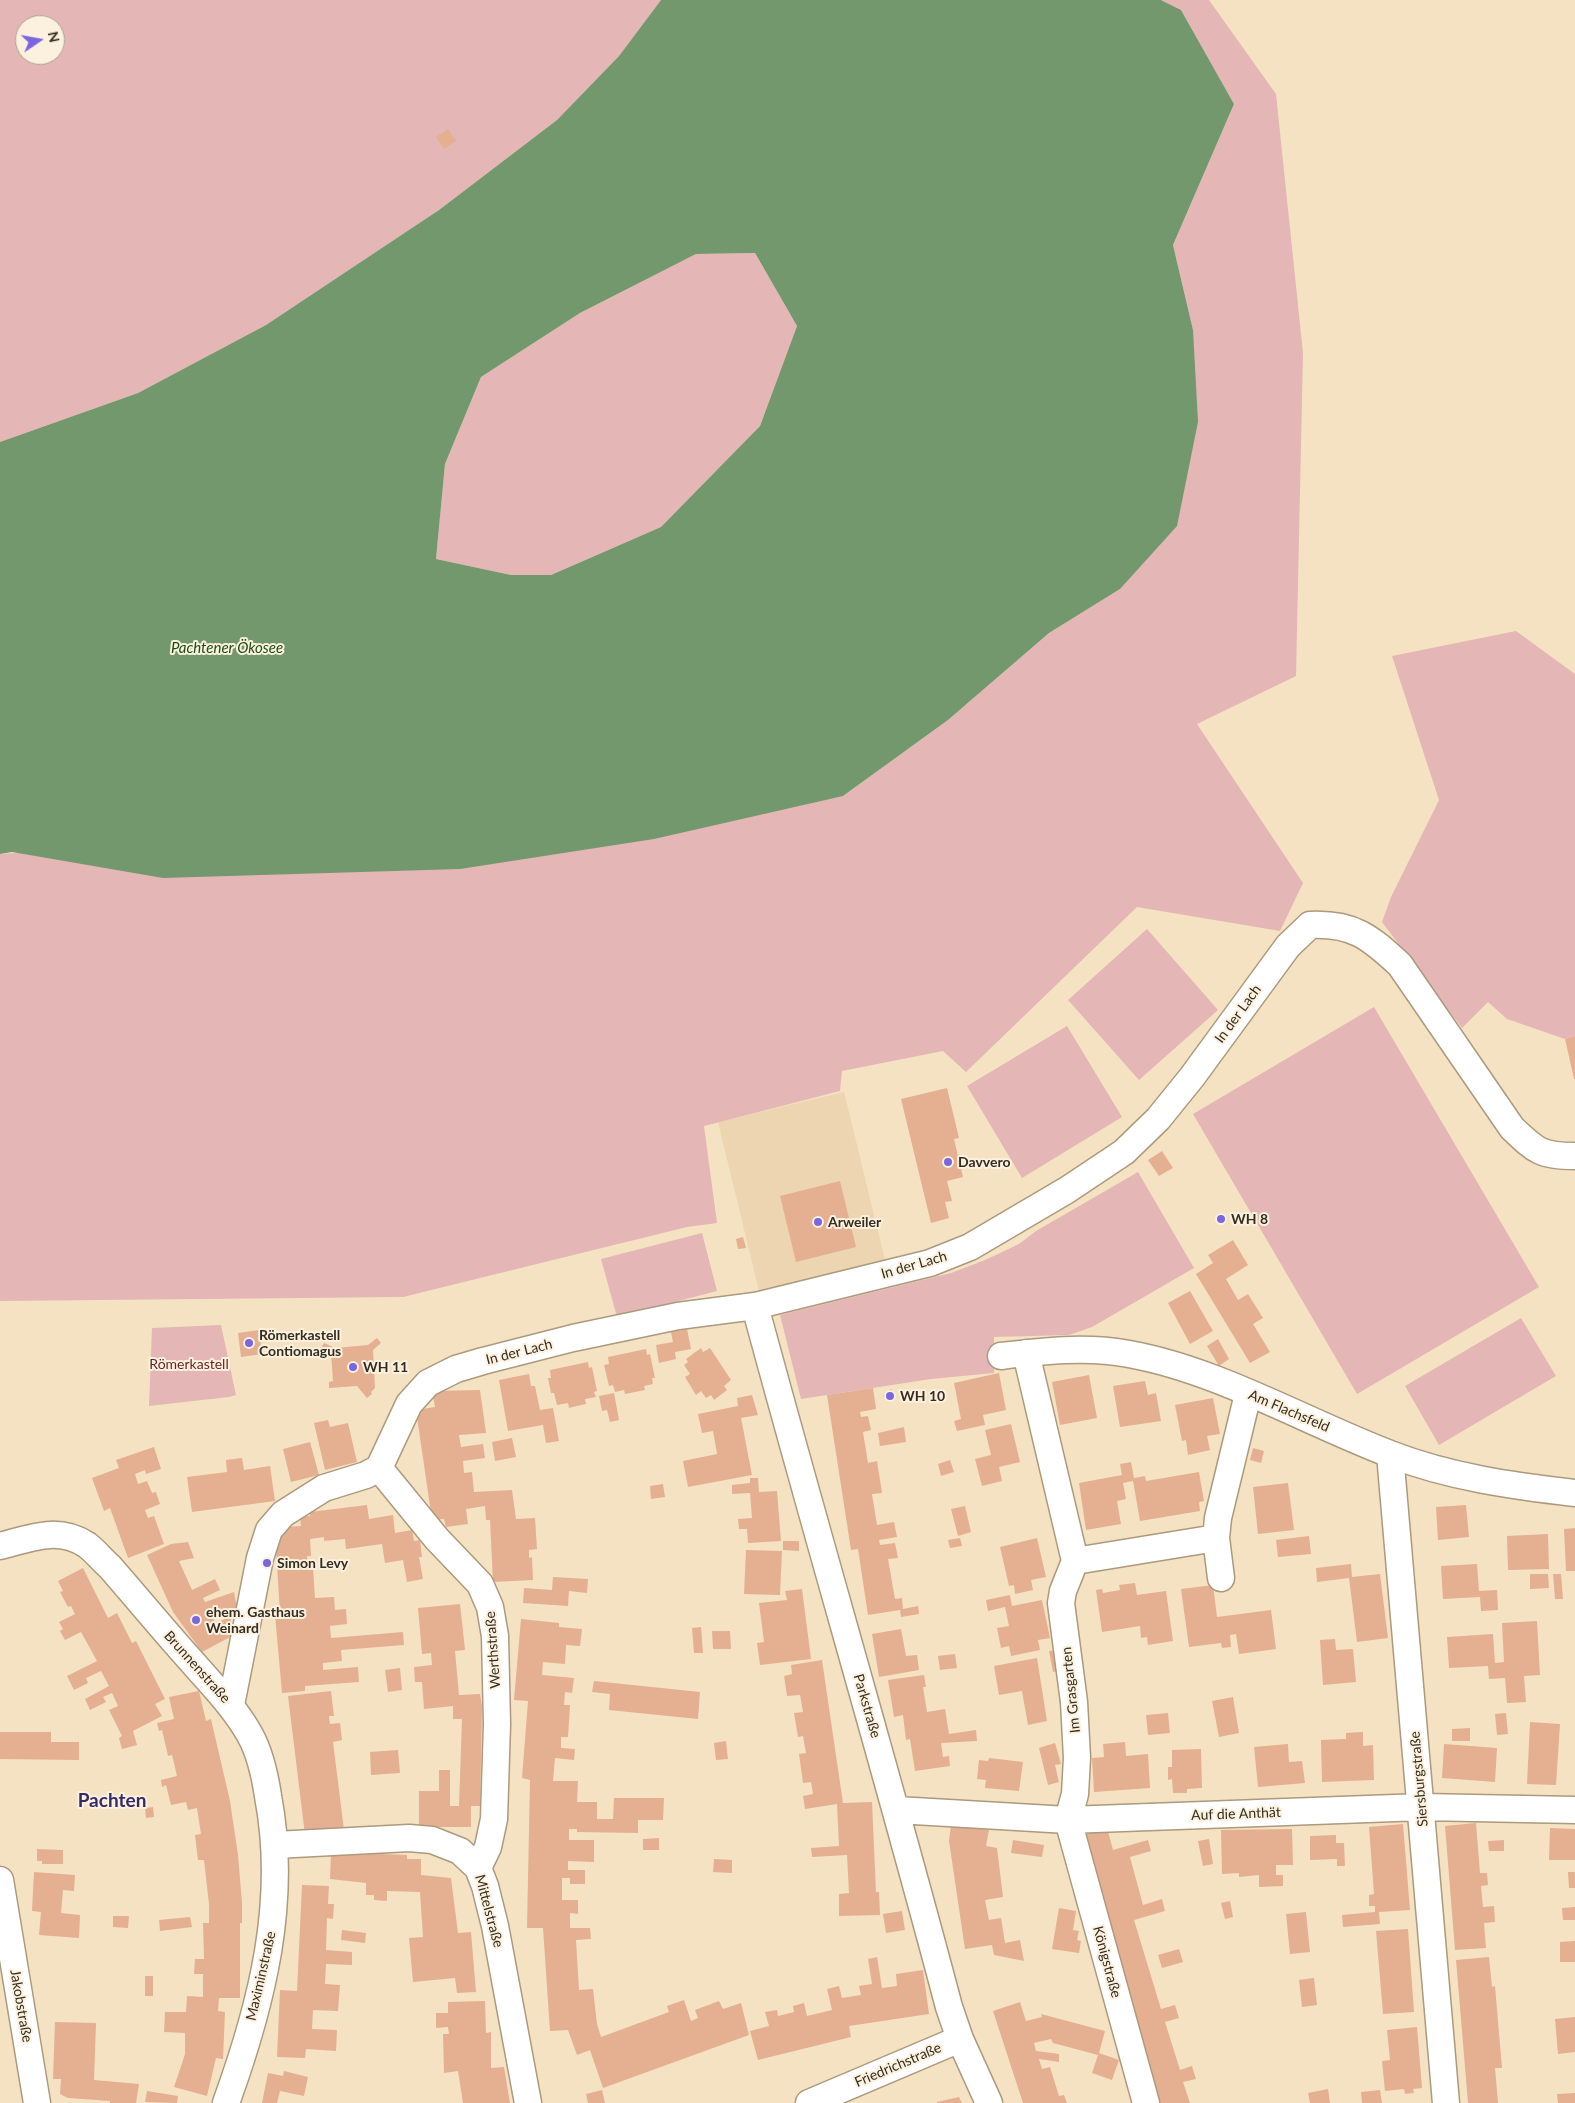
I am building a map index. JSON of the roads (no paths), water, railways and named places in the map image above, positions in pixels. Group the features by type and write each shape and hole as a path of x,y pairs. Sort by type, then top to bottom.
{"street":[{"name":"In der Lach","path":"379,1468 409,1404 428,1383 456,1369 602,1332 678,1316 755,1306 930,1263 970,1247 1036,1209 1124,1152 1158,1119 1192,1077 1288,946 1310,925 1329,924 1354,930 1377,943 1400,965 1512,1128 1531,1146 1552,1156 1575,1156"},
{"name":"Parkstraße","path":"755,1306 833,1590 897,1810 949,2007 960,2039 989,2103"},
{"name":"Am Flachsfeld","path":"1075,1561 1013,1355 1078,1349 1128,1353 1184,1367 1390,1454 1428,1467 1477,1478 1575,1493"},
{"path":"1221,1578 1216,1538 1218,1518 1248,1394"},
{"name":"Siersburgstraße","path":"1390,1454 1422,1807 1446,2103"},
{"path":"231,1705 260,1558 269,1530 283,1514 324,1488 366,1475 379,1468"},
{"name":"Werthstraße","path":"379,1468 437,1539 480,1584 490,1607 495,1636 497,1724 494,1819 488,1847 478,1868"},
{"name":"Brunnenstraße","path":"0,1546 53,1534 72,1538 93,1551 110,1566 231,1705 251,1736 264,1771 275,1846"},
{"path":"1075,1561 1216,1538"},
{"name":"Im Grasgarten","path":"1068,1820 1075,1794 1077,1758 1074,1702 1061,1603 1063,1591 1075,1561"},
{"name":"Auf die Anthät","path":"897,1810 1068,1820 1422,1807 1575,1810"},
{"name":"Königstraße","path":"1068,1820 1146,2103"},
{"name":"Mittelstraße","path":"275,1846 409,1838 432,1840 460,1851 478,1868 485,1886 495,1926 528,2103"},
{"name":"Maximinstraße","path":"226,2103 238,2069 270,1943 277,1874 275,1846"},
{"name":"Jakobstraße","path":"0,1880 37,2103"},
{"name":"Friedrichstraße","path":"809,2103 960,2039"}],"water":[{"name":"Pachtener Ökosee","path":"661,0 1161,0 1181,10 1234,104 1173,245 1193,330 1198,422 1177,526 1120,589 1049,633 948,720 843,796 654,839 460,869 163,878 12,852 0,854 0,442 138,393 266,325 439,210 557,120 619,56","holes":["755,253 797,326 760,426 661,527 551,575 511,575 436,559 445,464 481,377 580,313 696,254"]}],"place":[{"name":"Davvero","path":"948,1162"},
{"name":"WH 8","path":"1221,1219"},
{"name":"Arweiler","path":"818,1222"},
{"name":"Römerkastell Contiomagus","path":"249,1343"},
{"name":"WH 11","path":"353,1367"},
{"name":"WH 10","path":"890,1396"},
{"name":"Simon Levy","path":"267,1563"},
{"name":"ehem. Gasthaus Weinard","path":"196,1620"}],"district":[{"name":"Pachten","path":"112,1801"}],"park label":[{"name":"Römerkastell","path":"189,1364"}]}
